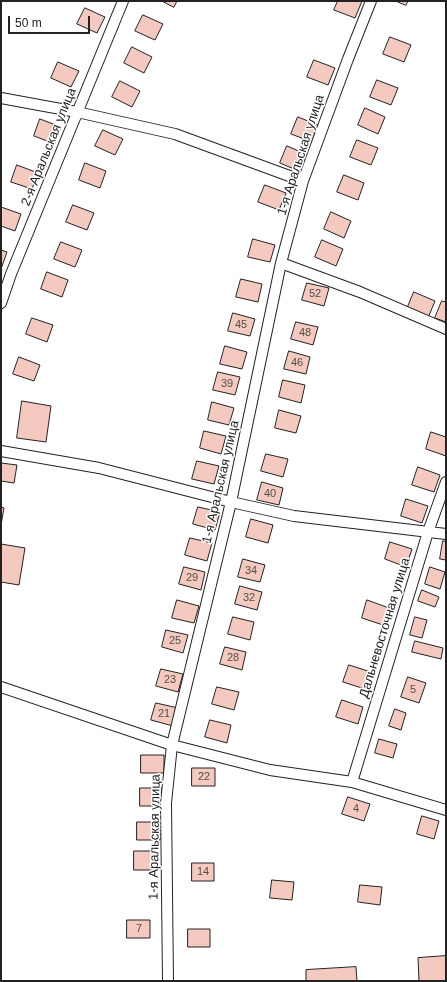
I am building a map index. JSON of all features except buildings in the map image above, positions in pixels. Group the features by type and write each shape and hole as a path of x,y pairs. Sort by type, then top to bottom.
{"street":[{"name":"2-я Аральская улица","path":"1,303 123,1"},
{"name":"1-я Аральская улица","path":"168,981 166,802 172,745 230,502 281,263 303,181 371,1"},
{"path":"1,98 77,112 175,134 303,181"},
{"path":"281,263 360,292 446,329"},
{"path":"1,451 99,468 230,502 294,516 446,534"},
{"name":"Дальневосточная улица","path":"352,782 428,532 446,482"},
{"path":"1,687 172,745 270,770 352,782 446,810"}]}
